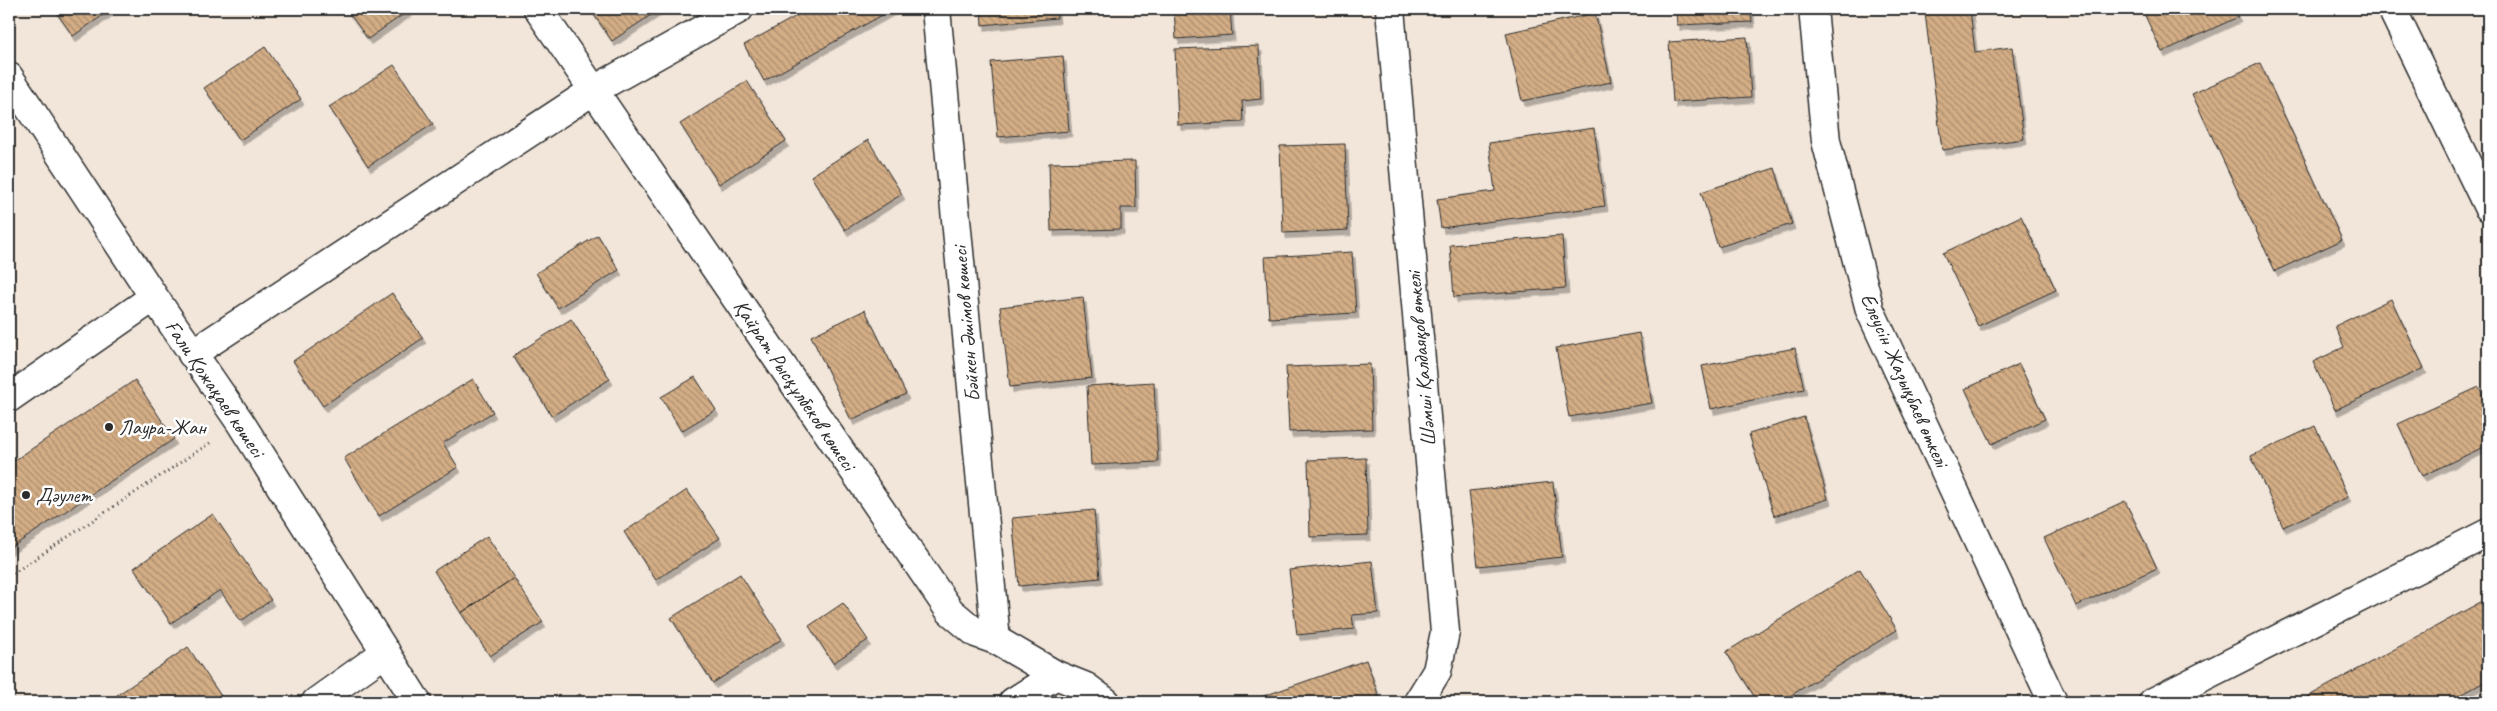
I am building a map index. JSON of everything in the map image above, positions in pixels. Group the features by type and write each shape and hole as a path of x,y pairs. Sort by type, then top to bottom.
{"street":[{"name":"Қайрат Рысқұлбеков көшесі","path":"538,9 950,611 976,633 996,640 1056,674 1086,687 1106,702"},
{"path":"192,354 594,90 739,9"},
{"name":"Бәйкен Әшімов көшесі","path":"936,9 996,640"},
{"name":"Шәмші Қалдаяқов өткелі","path":"1390,9 1445,632 1437,671 1418,702"},
{"name":"Елеусін Жазықбаев өткелі","path":"1813,9 1826,141 1870,310 2053,702"},
{"path":"2392,9 2488,207"},
{"name":"Ғали Қожақаев көшесі","path":"9,77 192,354 240,422 417,702"},
{"path":"9,398 154,297"},
{"path":"2153,702 2488,533"},
{"path":"316,702 386,652"},
{"path":"1013,702 1056,674"}],"path":[{"path":"9,576 240,422"}],"building":[{"path":"54,9 112,9 73,36"},
{"path":"346,9 411,9 368,39"},
{"path":"590,9 660,9 612,41"},
{"path":"809,9 893,9 764,81 744,45"},
{"path":"981,9 1056,9 1057,18 982,25"},
{"path":"1174,9 1230,9 1232,35 1176,39"},
{"path":"1676,9 1751,9 1752,22 1677,25"},
{"path":"1970,9 1975,52 2012,47 2024,139 1942,150 1925,13"},
{"path":"2142,9 2234,9 2238,17 2162,52"},
{"path":"1595,13 1611,82 1522,101 1506,33"},
{"path":"1747,37 1751,97 1673,102 1669,42"},
{"path":"1259,46 1261,99 1242,101 1243,122 1178,125 1175,49"},
{"path":"265,47 301,99 240,140 204,88"},
{"path":"1063,56 1069,131 998,137 991,62"},
{"path":"2260,63 2342,240 2275,271 2192,94"},
{"path":"394,65 433,124 368,166 329,107"},
{"path":"747,81 786,141 719,184 680,124"},
{"path":"1594,128 1605,206 1441,228 1437,199 1495,191 1489,143"},
{"path":"868,140 902,194 845,230 811,176"},
{"path":"1345,144 1348,230 1283,233 1280,146"},
{"path":"1135,161 1136,208 1121,208 1121,229 1051,231 1049,163"},
{"path":"1775,168 1792,224 1718,247 1701,192"},
{"path":"2021,216 2056,290 1978,326 1943,253"},
{"path":"598,235 619,270 558,308 536,273"},
{"path":"1562,236 1566,288 1454,297 1450,245"},
{"path":"1352,252 1356,313 1269,318 1265,257"},
{"path":"392,293 423,338 323,406 293,361"},
{"path":"1083,297 1092,378 1010,387 1000,307"},
{"path":"2391,299 2424,368 2335,410 2313,362 2344,347 2335,326"},
{"path":"865,310 906,394 851,420 811,336"},
{"path":"571,319 610,379 552,416 513,356"},
{"path":"1639,333 1652,403 1569,417 1556,348"},
{"path":"1795,348 1804,389 1711,409 1702,366"},
{"path":"1370,364 1372,429 1289,432 1286,367"},
{"path":"2019,364 2045,419 1992,444 1965,389"},
{"path":"695,377 716,410 681,431 661,397"},
{"path":"473,379 493,412 443,443 458,467 379,516 344,458"},
{"path":"135,380 174,439 9,549 9,464"},
{"path":"1154,382 1158,462 1091,465 1087,386"},
{"path":"2479,387 2488,406 2488,445 2422,476 2398,424"},
{"path":"1804,417 1828,499 1774,516 1749,434"},
{"path":"2315,426 2348,497 2283,527 2251,456"},
{"path":"1366,458 1368,535 1310,537 1308,460"},
{"path":"1553,482 1562,557 1478,566 1469,491"},
{"path":"687,490 720,538 656,580 624,532"},
{"path":"2125,501 2157,568 2076,606 2044,538"},
{"path":"1094,510 1100,578 1019,586 1012,518"},
{"path":"213,514 271,600 241,621 220,590 171,623 134,568"},
{"path":"487,536 514,578 461,613 434,571"},
{"path":"1372,561 1378,613 1352,615 1354,629 1297,635 1289,570"},
{"path":"1860,569 1897,630 1780,702 1758,702 1726,652"},
{"path":"740,574 782,639 713,683 671,618"},
{"path":"514,578 543,622 490,656 461,613"},
{"path":"2488,598 2488,680 2448,702 2298,702"},
{"path":"843,603 868,640 833,663 809,626"},
{"path":"188,647 225,702 107,702"},
{"path":"1366,660 1379,697 1364,702 1247,702"},
{"path":"580,694 585,702 567,702"}],"place":[{"name":"Лаура-Жан","path":"109,427"},
{"name":"Дәулет","path":"26,495"}]}
